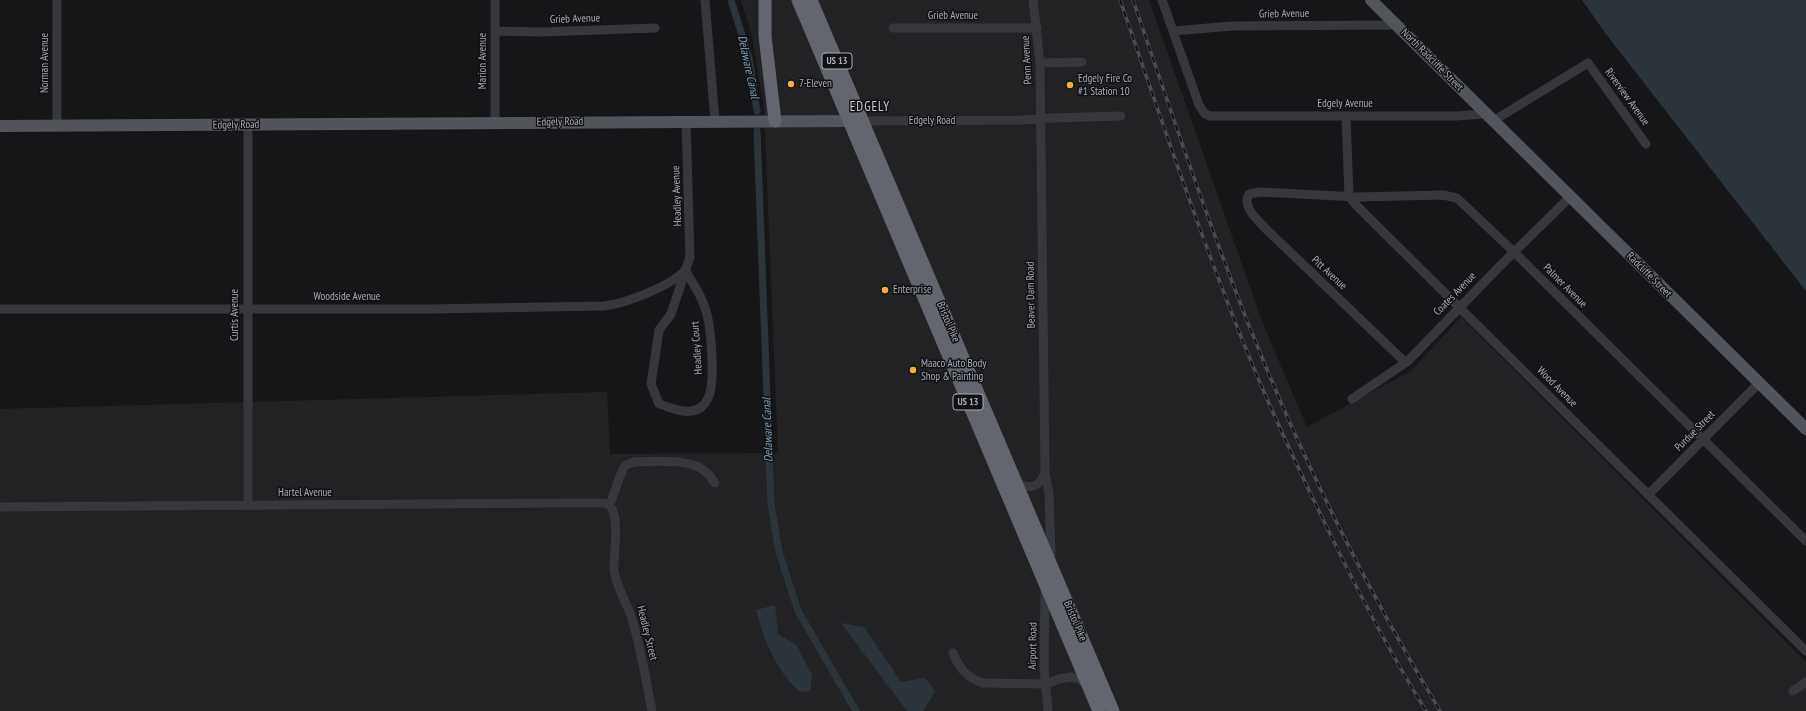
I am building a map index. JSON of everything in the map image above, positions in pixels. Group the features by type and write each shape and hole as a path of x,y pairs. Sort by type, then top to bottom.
{"highway":[{"path":"765,0 766,42 775,120"},
{"name":"Bristol Pike","path":"798,0 1100,711"},
{"name":"Bristol Pike","path":"812,0 1114,711"}],"main road":[{"name":"North Radcliffe Street","path":"1371,0 1489,117"},
{"name":"Radcliffe Street","path":"1489,117 1806,429"},
{"name":"Edgely Road","path":"0,126 775,120 863,121"}],"street":[{"name":"Norman Avenue","path":"57,0 57,126"},
{"name":"Marion Avenue","path":"495,0 495,123"},
{"path":"705,0 715,121"},
{"name":"Penn Avenue","path":"1033,0 1040,63 1041,118"},
{"path":"1162,0 1173,31"},
{"name":"Grieb Avenue","path":"1173,31 1232,26 1396,25"},
{"name":"Grieb Avenue","path":"495,31 541,32 655,28"},
{"name":"Grieb Avenue","path":"893,28 1037,28"},
{"name":"Edgely Avenue","path":"1173,31 1200,106 1205,114 1210,116 1489,117 1588,63"},
{"path":"1040,63 1082,62"},
{"name":"Riverview Avenue","path":"1588,63 1646,144"},
{"name":"Edgely Road","path":"863,121 1023,120 1041,118 1121,116"},
{"path":"1346,116 1349,196"},
{"name":"Beaver Dam Road","path":"1041,118 1045,472 1048,489 1049,541 1052,566"},
{"name":"Headley Avenue","path":"685,270 690,257 686,121"},
{"name":"Curtis Avenue","path":"248,124 248,505"},
{"name":"Palmer Avenue","path":"1247,196 1252,192 1349,196 1421,194 1453,197 1465,204 1806,541"},
{"name":"Pitt Avenue","path":"1247,196 1246,200 1248,208 1267,230 1405,362"},
{"name":"Wood Avenue","path":"1349,196 1355,204 1459,308 1806,651"},
{"name":"Coates Avenue","path":"1352,399 1408,361 1570,197"},
{"name":"Headley Court","path":"685,270 700,296 707,315 711,340 712,371 708,399 699,408 688,411 680,411 660,404 651,384 659,330 671,314 685,270"},
{"name":"Woodside Avenue","path":"0,309 247,309 604,306 615,305 632,299 676,280 685,270"},
{"name":"Purdue Street","path":"1648,495 1759,383"},
{"path":"609,505 614,497 624,467 634,462 672,462 691,464 708,473 715,483"},
{"path":"1016,482 1028,488 1036,486 1041,481 1045,472"},
{"name":"Hartel Avenue","path":"0,507 564,503 603,503 609,505"},
{"name":"Headley Street","path":"609,505 614,513 614,565 617,582 632,620 650,708"},
{"name":"Airport Road","path":"1044,581 1048,711"},
{"path":"953,652 963,672 979,682 992,684 1046,684 1070,677 1079,679 1088,685"},
{"path":"1793,691 1806,682"}],"shaded area":[{"path":"741,0 1149,0 1263,324 1307,427 1411,371 1461,317 1806,662 1806,711 0,711 0,409 607,392 610,454 778,453 764,108 752,36"},
{"path":"1582,0 1806,0 1806,291 1606,34"},
{"path":"775,605 778,634 796,645 812,675 810,691 800,692 792,684 784,675 767,644 756,610"},
{"path":"841,623 864,627 901,682 925,678 935,691 923,711 907,711"}],"waterway":[{"name":"Delaware Canal","path":"731,0 749,58 757,111"},
{"name":"Delaware Canal","path":"757,131 771,504 779,552 798,611 856,711"}],"railway":[{"path":"1120,0 1208,251 1263,389 1299,470 1348,571 1391,652 1426,711"},
{"path":"1133,0 1218,243 1268,373 1336,521 1386,617 1440,711"}],"place":[{"name":"7-Eleven","path":"791,84"},
{"name":"Edgely Fire Co #1 Station 10","path":"1070,85"},
{"name":"Enterprise","path":"885,290"},
{"name":"Maaco Auto Body Shop & Painting","path":"913,370"}],"district":[{"name":"EDGELY","path":"870,107"}]}
